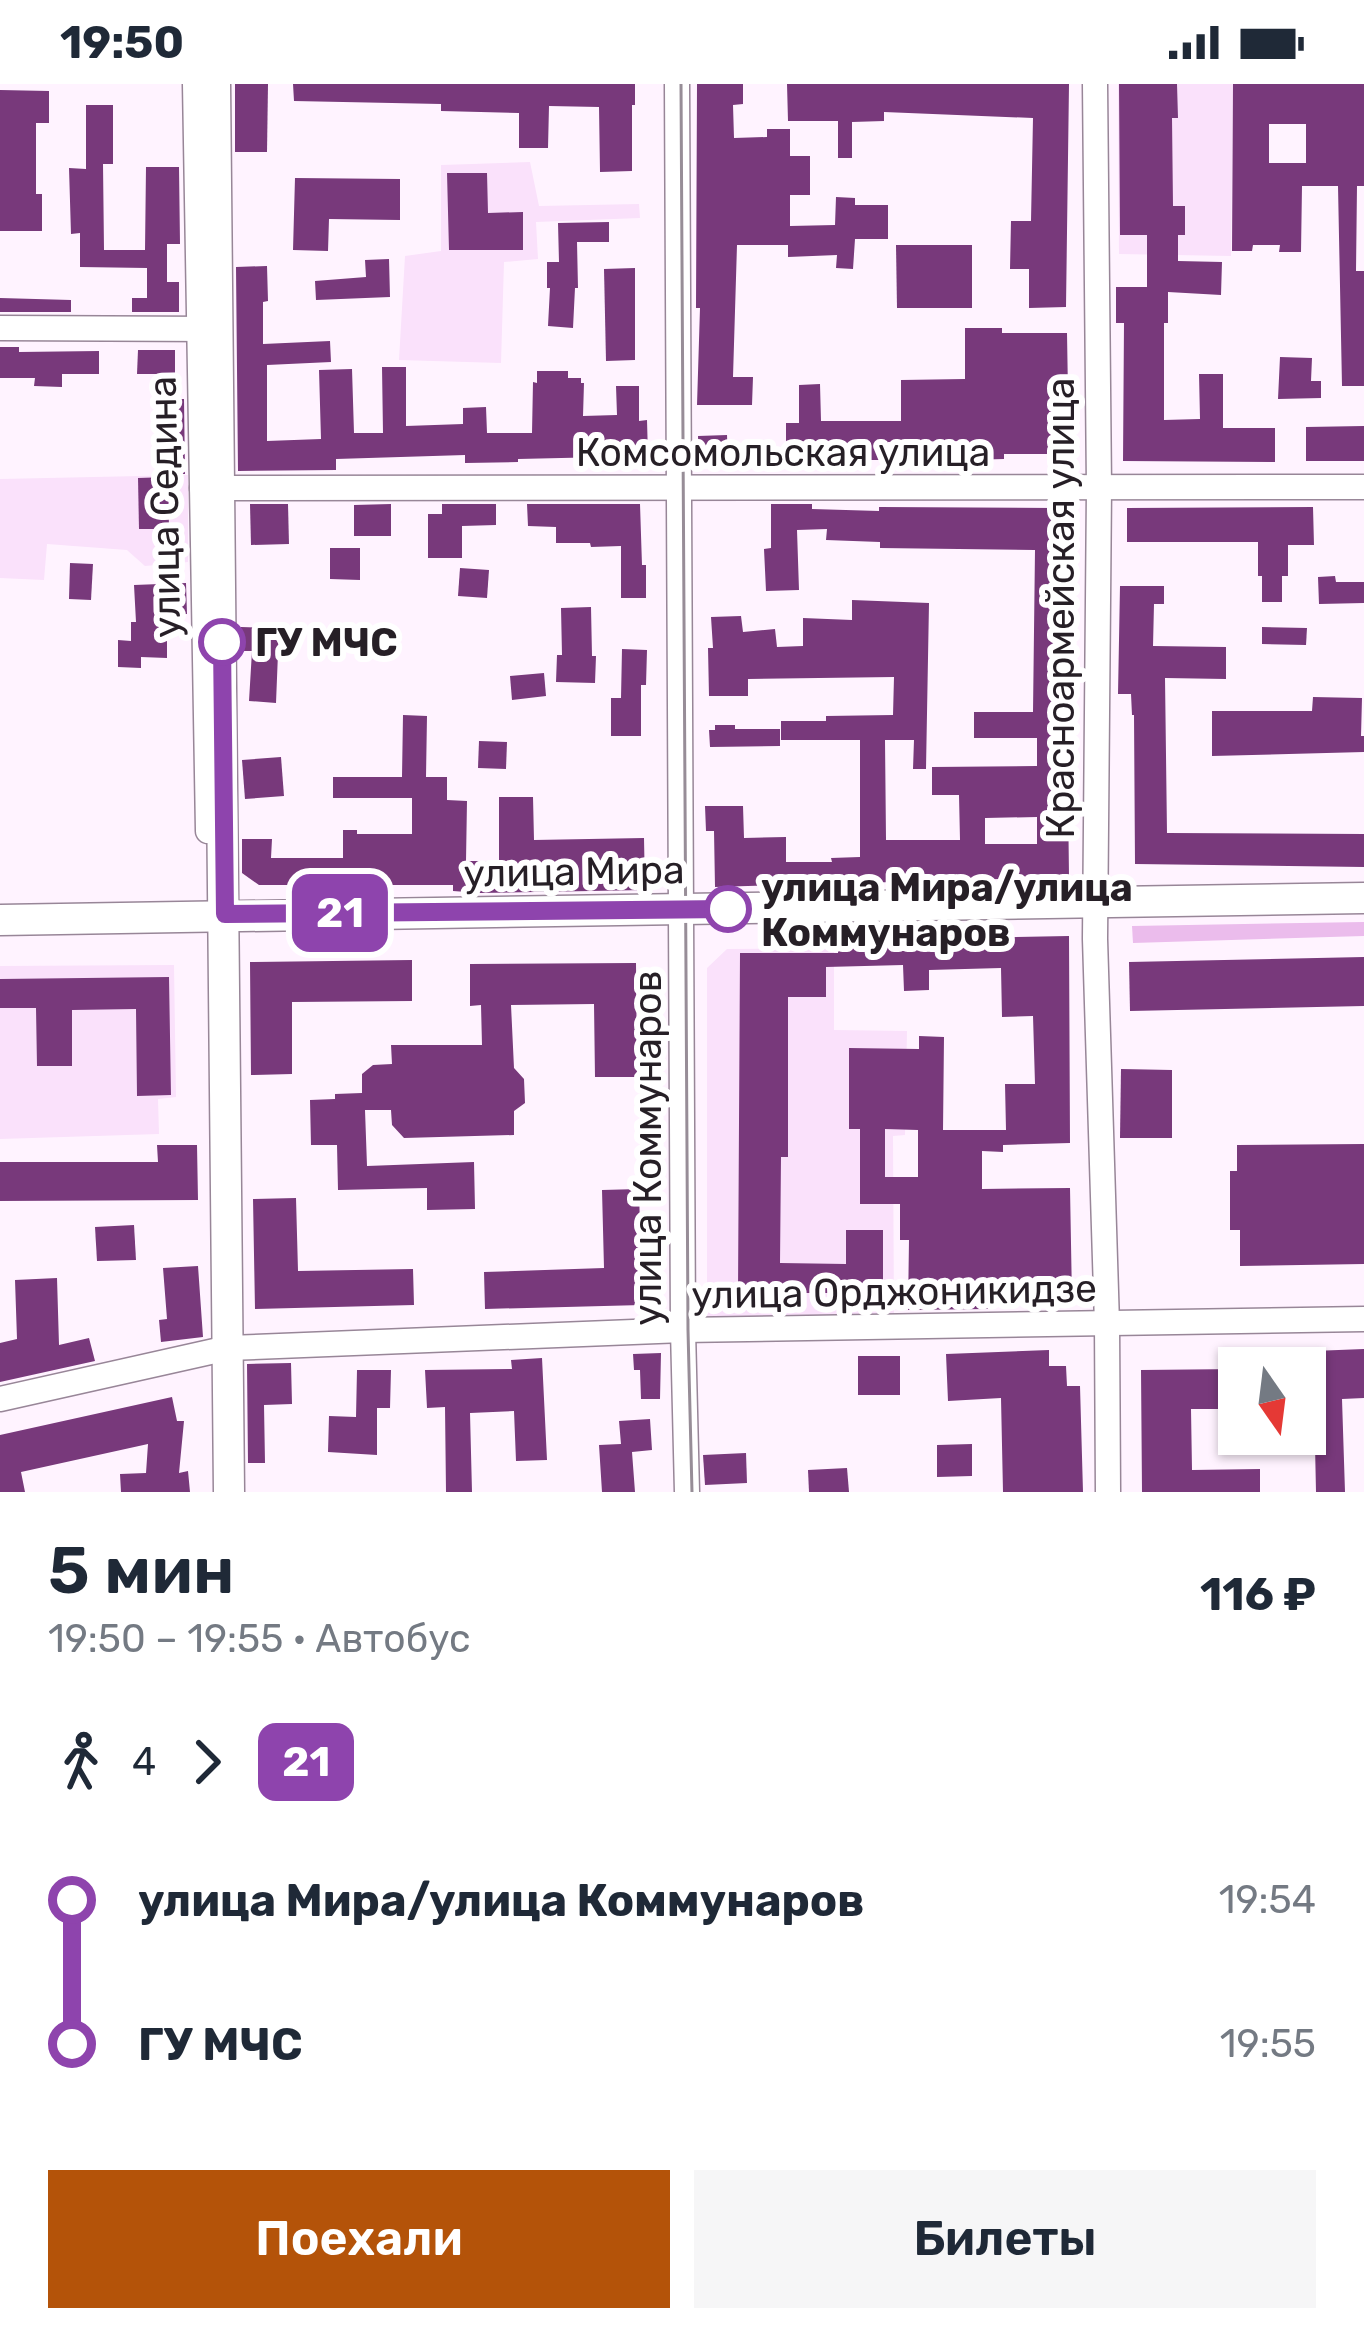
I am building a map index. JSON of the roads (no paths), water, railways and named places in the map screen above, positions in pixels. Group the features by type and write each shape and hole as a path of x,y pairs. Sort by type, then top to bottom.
{"main road":[{"name":"улица Седина","path":"215,84 211,489 228,1348"},
{"name":"улица Мира","path":"0,920 683,915 1364,898"},
{"path":"228,1348 229,1492"}],"street":[{"name":"улица Седина","path":"195,84 210,329"},
{"name":"улица Коммунаров","path":"676,84 687,1492"},
{"name":"Красноармейская улица","path":"1095,84 1099,488 1095,908 1108,1492"},
{"path":"0,328 210,329"},
{"name":"Комсомольская улица","path":"211,489 1364,487"},
{"name":"улица Мира","path":"1095,908 1364,909"},
{"name":"улица Мира","path":"0,932 217,921"},
{"name":"улица Орджоникидзе","path":"0,1399 228,1348 683,1330 1364,1319"}],"tram line":[{"path":"681,84 692,1492"}],"place":[{"name":"ГУ МЧС","path":"222,642"},
{"name":"улица Мира/улица Коммунаров","path":"728,909"}]}
